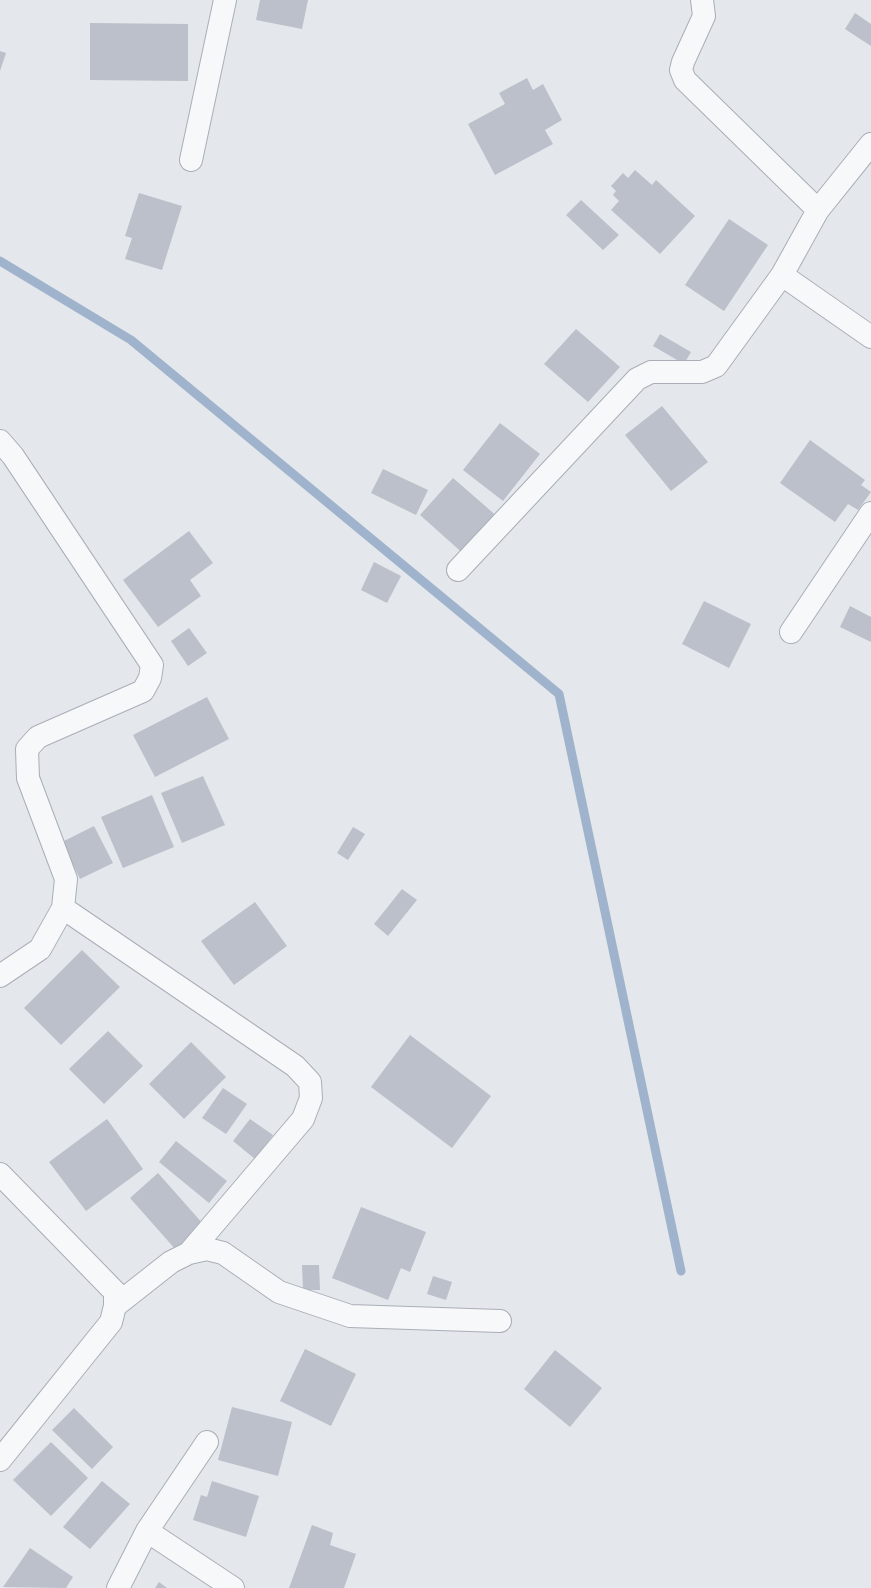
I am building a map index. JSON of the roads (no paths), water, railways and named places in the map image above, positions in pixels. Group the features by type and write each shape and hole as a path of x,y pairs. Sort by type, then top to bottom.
{"street":[{"path":"191,160 225,0"},
{"path":"702,0 704,16 683,62 681,70 685,80 818,210"},
{"path":"458,570 637,379 652,372 702,372 716,366 782,275 818,210 871,144"},
{"path":"782,275 871,336"},
{"path":"0,441 13,456 152,665 150,678 143,691 38,737 27,748 28,778 66,880 62,908 40,949 0,976"},
{"path":"791,632 871,513"},
{"path":"62,908 295,1066 310,1082 311,1098 303,1119 189,1253"},
{"path":"0,1174 115,1292 115,1306 111,1322 0,1460"},
{"path":"115,1306 171,1262 189,1253 207,1250 223,1253 279,1292 350,1316 500,1321"},
{"path":"118,1588 147,1531 207,1442"},
{"path":"147,1531 233,1588"}],"waterway":[{"path":"0,261 131,340 559,694 681,1271"}]}
